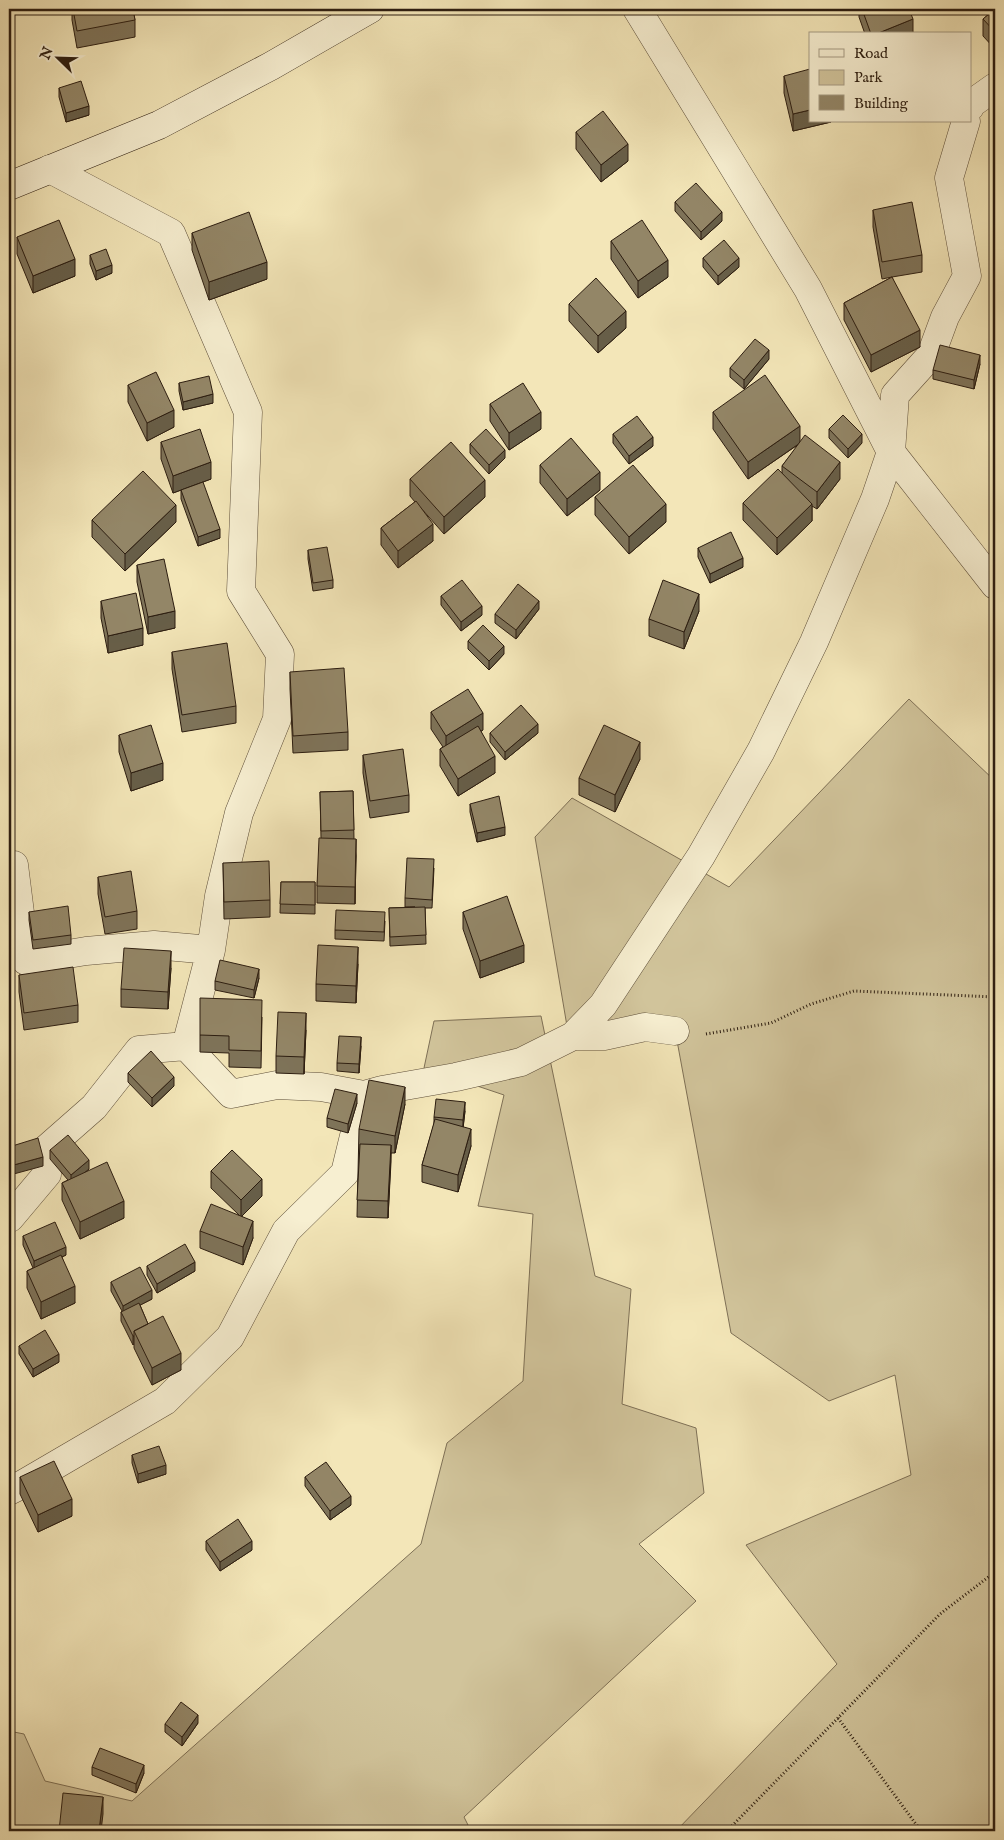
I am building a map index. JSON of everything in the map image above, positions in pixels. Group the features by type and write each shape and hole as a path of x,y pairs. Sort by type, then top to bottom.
{"street":[{"path":"9,186 159,125 272,66 370,9"},
{"path":"637,9 808,289 892,452 995,585"},
{"path":"972,103 995,87"},
{"path":"186,1046 231,1094 277,1086 321,1087 364,1095 521,1062 573,1036 603,1005 702,856 761,751 814,642 875,499 892,452 895,395 931,355 945,317 966,276 949,178 966,122"},
{"path":"50,169 171,234 248,412 241,590 280,654 277,719 239,813 219,896 211,950 186,1046"},
{"path":"9,866 14,865 26,961 86,951 154,945 211,950"},
{"path":"573,1036 604,1036 645,1028 675,1031"},
{"path":"10,1218 47,1174 44,1150 94,1108 138,1050 186,1046"},
{"path":"9,1491 164,1401 230,1337 286,1231 345,1173 364,1095"}],"path":[{"path":"675,1031 701,1035 771,1023 811,1004 854,991 995,997"},
{"path":"727,1831 940,1614 995,1572"},
{"path":"838,1718 921,1831"}],"green space":[{"path":"909,699 995,781 995,1831 676,1831 837,1664 746,1545 911,1475 895,1375 829,1401 731,1333 673,1019 568,1032 535,837 572,798 729,887"},
{"path":"541,1016 595,1276 631,1289 622,1404 696,1428 704,1493 639,1544 696,1601 464,1817 471,1831 9,1831 9,1731 24,1734 45,1781 132,1801 421,1544 447,1443 523,1381 533,1214 478,1206 504,1095 424,1068 434,1021"}],"building":[{"path":"73,9 133,9 135,20 77,31"},
{"path":"862,9 909,9 913,19 881,32 870,32"},
{"path":"995,9 995,32 983,19"},
{"path":"809,69 809,110 793,114 784,76"},
{"path":"81,81 89,106 66,113 59,88"},
{"path":"603,111 628,144 601,165 576,132"},
{"path":"696,183 722,212 701,232 675,202"},
{"path":"912,202 922,255 882,262 873,210"},
{"path":"249,212 267,262 209,282 192,233"},
{"path":"59,220 75,259 33,276 17,237"},
{"path":"642,220 668,260 638,281 611,241"},
{"path":"724,240 739,258 718,276 703,258"},
{"path":"106,249 112,265 96,271 90,255"},
{"path":"892,277 920,330 871,355 844,303"},
{"path":"596,278 626,311 598,336 569,304"},
{"path":"755,339 769,350 744,380 730,368"},
{"path":"940,345 980,355 974,380 933,370"},
{"path":"156,372 174,410 147,423 128,385"},
{"path":"765,375 800,426 748,462 713,412"},
{"path":"209,376 213,394 183,402 179,383"},
{"path":"523,383 541,412 509,433 490,404"},
{"path":"843,415 862,434 848,449 829,429"},
{"path":"637,416 653,437 629,456 613,434"},
{"path":"200,429 211,462 173,476 161,442"},
{"path":"486,429 505,450 489,465 470,444"},
{"path":"805,435 840,462 817,492 782,466"},
{"path":"571,438 600,472 567,499 540,465"},
{"path":"451,442 485,480 444,517 410,479"},
{"path":"633,465 666,504 629,537 595,497"},
{"path":"778,469 812,504 777,538 743,503"},
{"path":"143,471 176,505 125,554 92,520"},
{"path":"203,482 220,529 198,537 181,490"},
{"path":"416,501 433,524 398,551 381,528"},
{"path":"731,532 743,558 710,574 698,548"},
{"path":"327,547 333,580 313,583 308,550"},
{"path":"164,559 175,611 148,617 137,565"},
{"path":"462,580 482,606 461,622 441,596"},
{"path":"663,580 699,594 684,632 649,619"},
{"path":"518,584 539,601 516,630 495,614"},
{"path":"136,593 143,628 108,636 101,601"},
{"path":"483,625 504,646 489,661 468,641"},
{"path":"227,643 236,706 182,715 172,652"},
{"path":"344,668 348,732 293,736 290,672"},
{"path":"468,689 483,713 446,736 431,712"},
{"path":"521,705 538,724 505,752 490,733"},
{"path":"151,725 163,763 131,773 119,735"},
{"path":"604,725 640,742 615,795 579,778"},
{"path":"478,726 495,756 458,779 440,749"},
{"path":"403,749 409,795 370,801 363,755"},
{"path":"353,791 354,830 321,831 320,792"},
{"path":"499,796 505,827 477,833 470,804"},
{"path":"319,838 356,839 355,887 317,886"},
{"path":"407,858 434,859 432,900 405,898"},
{"path":"269,861 270,900 224,902 223,863"},
{"path":"131,871 137,911 105,917 98,877"},
{"path":"281,882 315,882 315,905 280,904"},
{"path":"9,894 13,907 9,908"},
{"path":"507,896 524,945 480,961 463,912"},
{"path":"68,906 71,935 33,940 29,912"},
{"path":"425,907 426,935 390,937 389,908"},
{"path":"336,910 385,912 384,932 335,930"},
{"path":"318,945 358,947 356,986 316,984"},
{"path":"124,948 171,951 168,992 121,989"},
{"path":"220,960 259,969 254,990 215,981"},
{"path":"73,967 78,1005 24,1013 19,975"},
{"path":"200,998 262,1000 261,1051 229,1050 229,1036 200,1035"},
{"path":"278,1012 306,1013 304,1057 276,1056"},
{"path":"339,1036 361,1037 359,1064 337,1063"},
{"path":"151,1051 174,1077 152,1098 128,1073"},
{"path":"369,1080 405,1087 395,1136 359,1129"},
{"path":"335,1089 357,1094 348,1124 327,1118"},
{"path":"436,1099 465,1102 463,1120 434,1117"},
{"path":"435,1119 471,1129 458,1175 422,1165"},
{"path":"68,1135 89,1160 71,1175 50,1150"},
{"path":"38,1138 43,1157 10,1166 9,1147"},
{"path":"360,1144 391,1145 388,1201 357,1200"},
{"path":"232,1150 262,1179 241,1200 211,1171"},
{"path":"107,1162 124,1201 80,1222 62,1183"},
{"path":"211,1204 253,1221 243,1247 200,1231"},
{"path":"55,1222 66,1247 34,1261 23,1236"},
{"path":"185,1244 195,1262 157,1284 147,1266"},
{"path":"61,1255 75,1286 41,1302 27,1271"},
{"path":"140,1267 152,1290 123,1306 111,1282"},
{"path":"139,1303 148,1324 134,1331 133,1336 121,1312"},
{"path":"163,1316 181,1353 152,1368 134,1331"},
{"path":"45,1330 59,1354 33,1369 19,1346"},
{"path":"159,1446 166,1465 138,1474 132,1455"},
{"path":"54,1461 72,1499 38,1515 20,1477"},
{"path":"326,1462 351,1496 330,1511 305,1477"},
{"path":"238,1519 252,1541 220,1562 206,1541"},
{"path":"181,1702 198,1715 182,1737 165,1724"},
{"path":"100,1748 144,1765 136,1784 92,1767"},
{"path":"63,1793 103,1797 99,1831 59,1831"}]}
